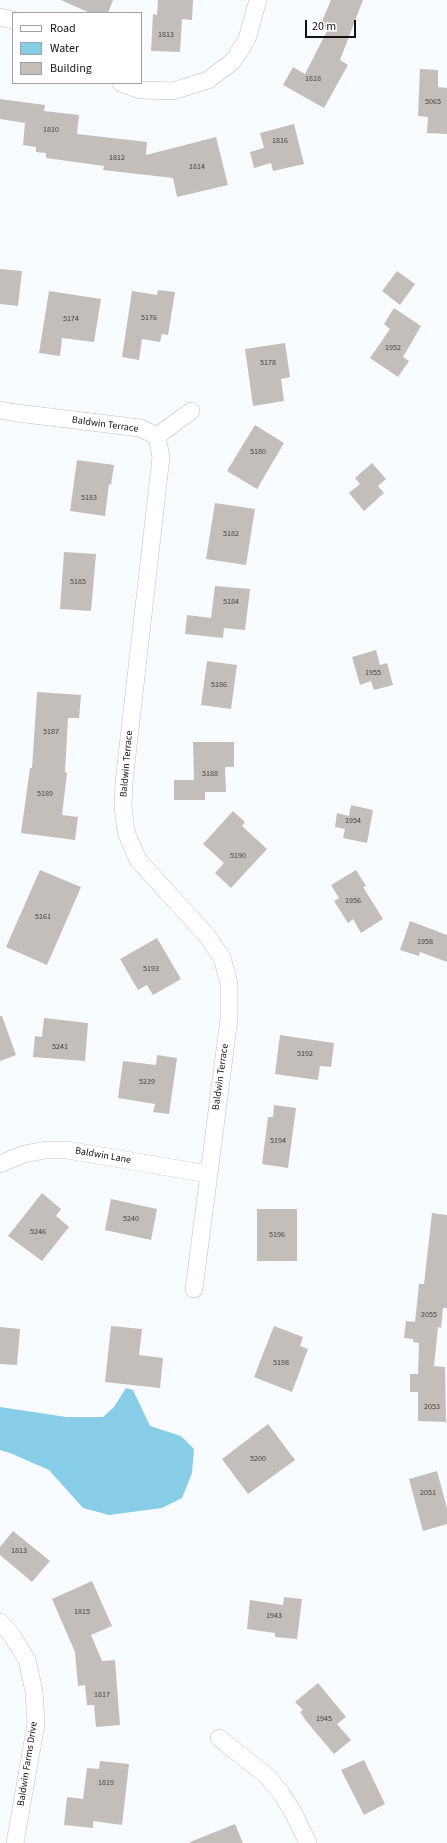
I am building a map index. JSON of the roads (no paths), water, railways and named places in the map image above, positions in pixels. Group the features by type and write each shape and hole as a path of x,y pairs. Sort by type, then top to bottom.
{"street":[{"path":"124,84 140,90 173,91 208,80 233,61 248,39 258,0"},
{"path":"0,17 12,20"},
{"name":"Baldwin Terrace","path":"0,410 140,428 156,436 161,456 124,782 124,807 126,832 138,860 208,937 222,958 229,983 229,1019 194,1289"},
{"path":"156,436 191,411"},
{"name":"Baldwin Lane","path":"0,1164 24,1154 46,1150 67,1150 208,1174"},
{"name":"Baldwin Farms Drive","path":"0,1622 11,1634 27,1660 34,1691 36,1724 15,1843"},
{"path":"219,1738 267,1776 281,1793 294,1814 308,1843"}],"water":[{"path":"126,1388 133,1390 150,1426 181,1436 194,1449 192,1473 182,1498 162,1508 109,1515 83,1508 49,1470 0,1450 0,1407 66,1417 103,1417 114,1407"}]}
